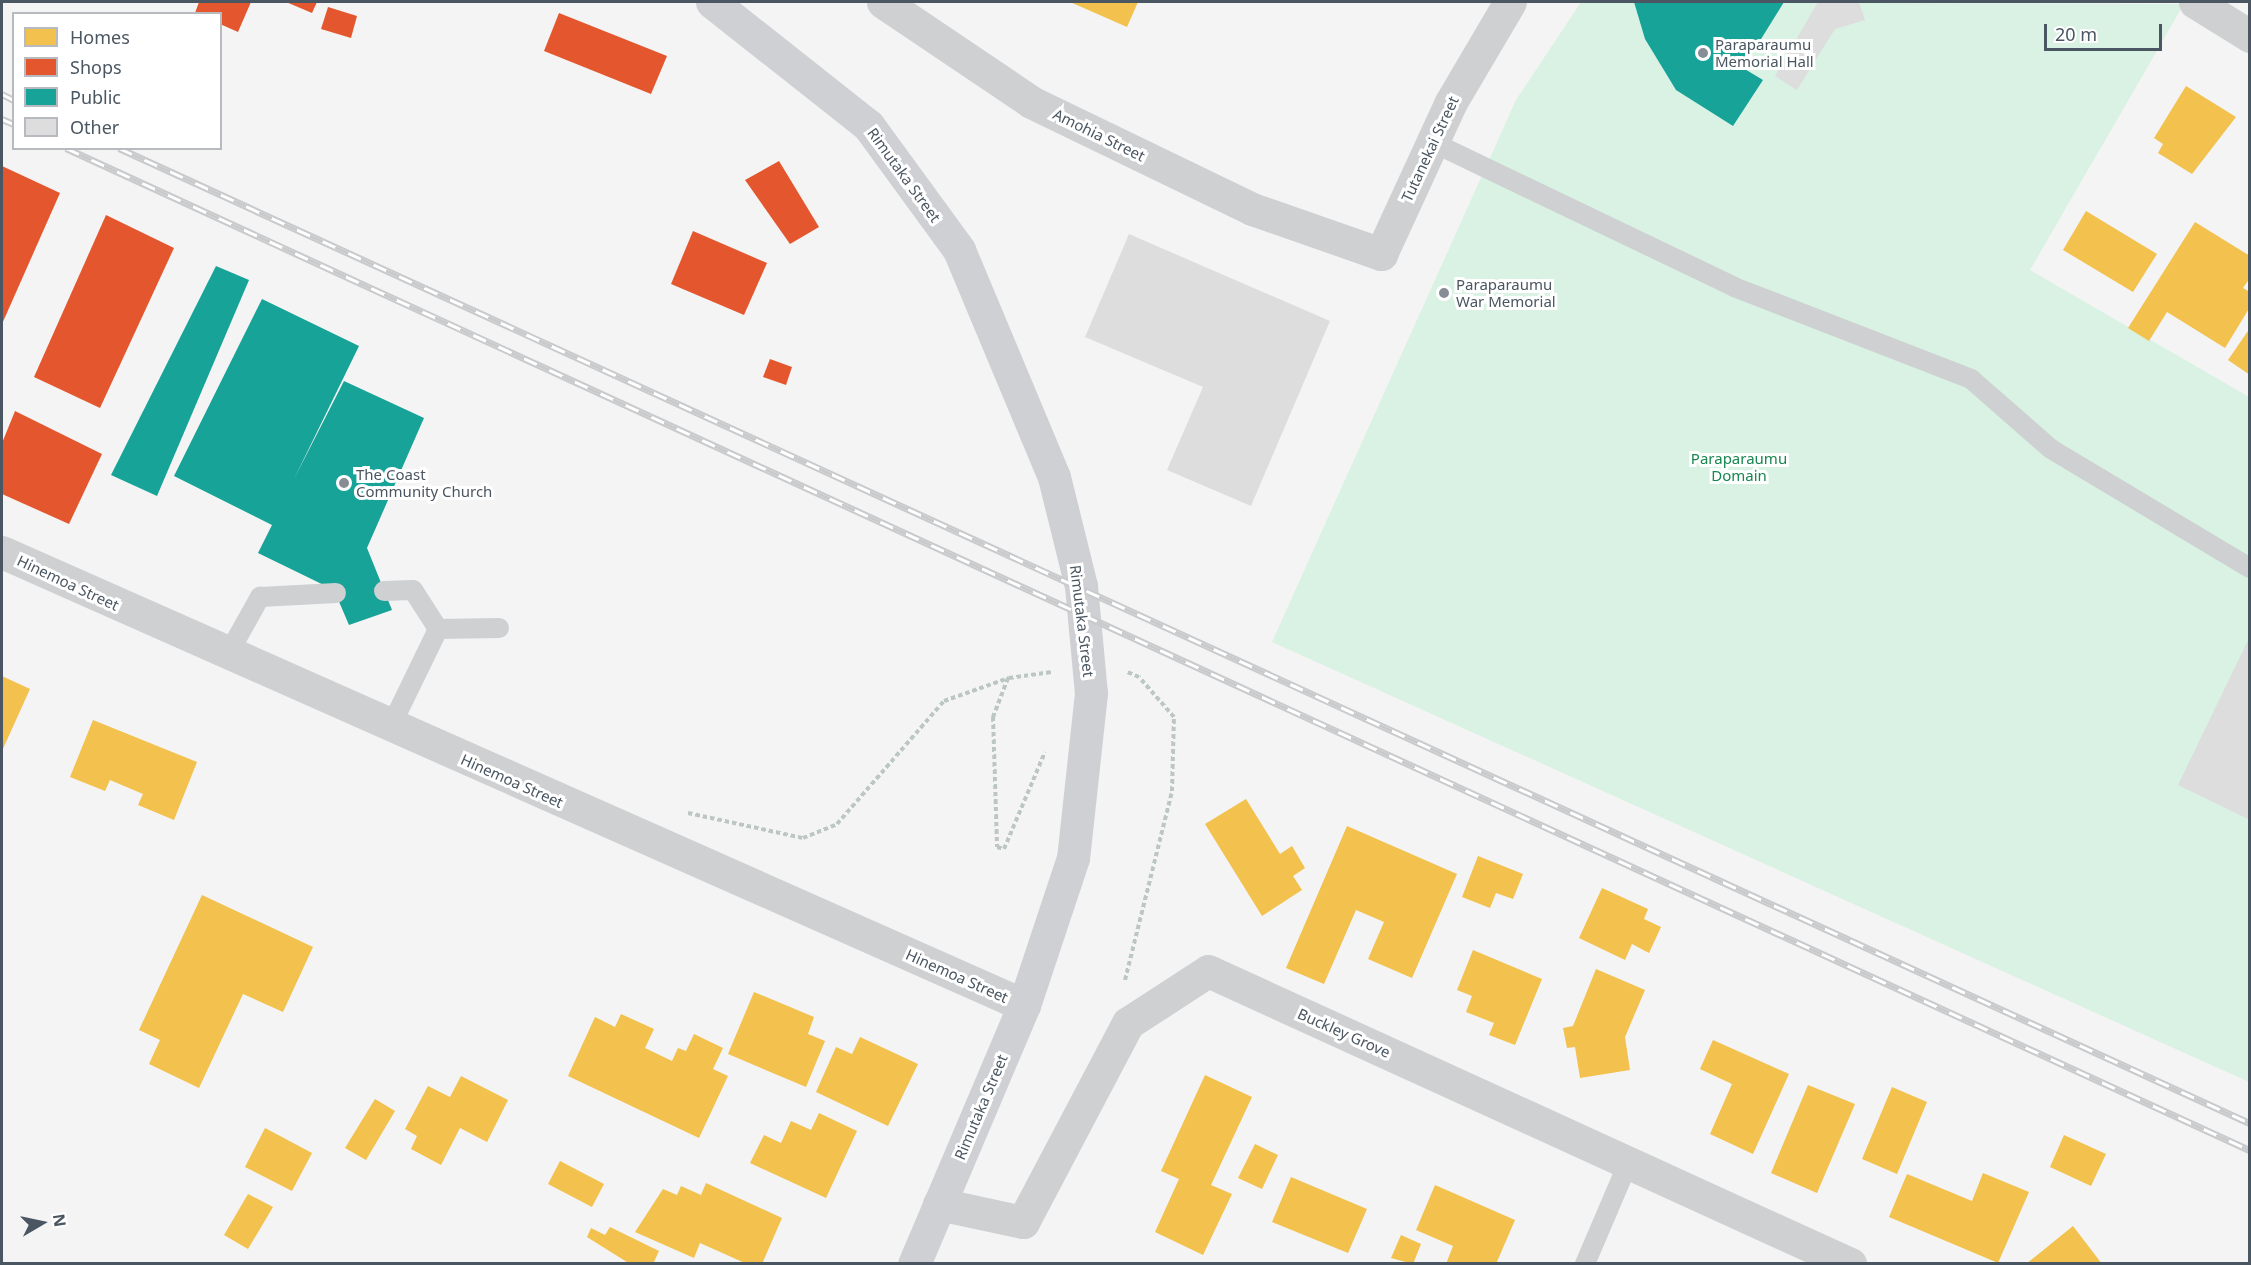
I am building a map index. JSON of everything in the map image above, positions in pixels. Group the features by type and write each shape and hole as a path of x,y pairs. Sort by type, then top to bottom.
{"main road":[{"name":"Rimutaka Street","path":"712,2 868,125 959,250 1054,477 1081,586 1091,693 1073,858 1024,1005 914,1263"}],"street":[{"name":"Amohia Street","path":"883,2 1031,102 1252,209 1332,236"},
{"name":"Tutanekai Street","path":"1332,236 1381,254 1432,142 1510,2"},
{"path":"2195,2 2250,36"},
{"name":"Hinemoa Street","path":"2,552 227,656 1024,1005"},
{"name":"Buckley Grove","path":"939,1204 1023,1222 1128,1023 1208,972 1850,1263"}],"lane":[{"path":"1432,142 1734,287 1971,379 2051,449 2250,568"},
{"path":"384,591 413,590 438,629"},
{"path":"227,656 260,597 336,593"},
{"path":"438,629 499,628"},
{"path":"390,728 438,629"},
{"path":"1585,1263 1628,1163"}],"path":[{"path":"1119,669 1139,677 1174,717 1172,790 1125,977 1128,1023"},
{"path":"674,810 803,838 837,824 944,700 1009,678 1064,671"},
{"path":"1009,678 993,717 997,847 1004,849 1050,740"}],"green space":[{"name":"Paraparaumu Domain","path":"1581,2 2184,4 2030,270 2249,397 2249,1082 1272,642 1516,100"}],"building: Homes":[{"path":"1070,2 1138,2 1127,27"},
{"path":"2186,86 2236,117 2192,174 2158,153 2163,144 2154,138"},
{"path":"2086,211 2157,254 2133,292 2063,250"},
{"path":"2195,222 2250,256 2250,278 2243,288 2250,292 2250,307 2225,348 2167,312 2149,341 2128,328"},
{"path":"2250,328 2250,375 2228,360"},
{"path":"2,676 30,689 2,751"},
{"path":"93,720 197,762 174,820 138,805 143,794 110,780 105,791 70,777"},
{"path":"1246,799 1280,854 1292,846 1305,868 1293,876 1302,890 1262,916 1205,824"},
{"path":"1347,826 1457,874 1412,978 1368,959 1384,922 1356,910 1324,984 1286,968"},
{"path":"1478,856 1523,874 1513,899 1496,893 1490,908 1462,897"},
{"path":"1602,888 1648,909 1644,919 1661,927 1649,953 1632,944 1625,960 1579,938"},
{"path":"202,895 313,947 283,1012 243,994 199,1088 149,1064 160,1040 139,1030"},
{"path":"1473,950 1542,979 1515,1045 1489,1035 1494,1023 1466,1012 1472,996 1457,990"},
{"path":"1596,969 1645,990 1625,1037 1630,1070 1580,1078 1575,1047 1567,1048 1563,1028 1573,1026"},
{"path":"754,992 814,1017 808,1034 825,1041 806,1087 728,1054"},
{"path":"621,1014 654,1029 645,1048 672,1061 678,1048 686,1051 694,1034 723,1048 713,1069 728,1076 699,1138 568,1076 595,1017 615,1027"},
{"path":"860,1037 918,1064 888,1126 816,1092 836,1047 852,1054"},
{"path":"1713,1040 1789,1074 1753,1154 1710,1134 1732,1084 1700,1069"},
{"path":"1205,1075 1252,1097 1211,1185 1232,1194 1203,1255 1155,1232 1179,1179 1161,1171"},
{"path":"461,1076 508,1100 487,1142 460,1128 441,1165 411,1149 417,1136 405,1129 428,1086 450,1097"},
{"path":"1808,1085 1855,1104 1817,1193 1771,1173"},
{"path":"1892,1087 1927,1102 1897,1174 1862,1159"},
{"path":"375,1099 395,1111 366,1160 345,1148"},
{"path":"819,1113 857,1131 826,1198 750,1163 764,1135 781,1143 791,1121 811,1130"},
{"path":"265,1128 312,1153 292,1191 245,1167"},
{"path":"2064,1135 2106,1154 2091,1186 2050,1167"},
{"path":"1255,1144 1278,1155 1262,1189 1238,1178"},
{"path":"560,1161 604,1184 592,1207 548,1184"},
{"path":"1983,1173 2029,1192 1998,1263 1889,1217 1907,1174 1972,1201"},
{"path":"1291,1177 1367,1209 1348,1253 1272,1222"},
{"path":"706,1183 782,1218 762,1264 747,1264 700,1243 694,1258 635,1232 663,1189 677,1195 681,1186 701,1195"},
{"path":"1435,1185 1515,1220 1496,1264 1446,1264 1453,1246 1416,1230"},
{"path":"248,1194 273,1207 248,1249 224,1235"},
{"path":"2073,1226 2102,1264 2026,1264"},
{"path":"610,1227 659,1251 653,1264 630,1264 587,1237 591,1228 605,1235"},
{"path":"1401,1235 1421,1244 1413,1264 1391,1258"}],"building: Shops":[{"path":"199,2 251,2 238,32 222,25 222,12 195,12"},
{"path":"286,2 317,2 312,13"},
{"path":"328,7 357,16 351,38 321,29"},
{"path":"559,13 667,56 651,94 544,51"},
{"path":"779,161 819,227 790,244 745,180"},
{"path":"2,166 60,193 2,324"},
{"path":"106,215 174,248 100,408 34,377"},
{"path":"693,231 767,263 744,315 671,284"},
{"path":"770,359 792,367 786,385 763,377"},
{"path":"15,411 102,454 69,524 2,494 2,443"}],"building: Public":[{"name":"Paraparaumu Memorial Hall","path":"1634,2 1784,2 1743,68 1763,80 1733,126 1676,90 1645,39"},
{"path":"216,266 249,280 157,496 111,475"},
{"path":"262,299 359,346 294,479 344,381 424,418 367,548 392,610 349,625 334,590 258,553 272,525 174,476"}],"building: Other":[{"path":"1818,2 1859,2 1865,20 1835,29 1797,90 1775,76"},
{"path":"1129,234 1330,321 1251,506 1167,470 1203,387 1085,337"},
{"path":"2250,636 2250,820 2178,785"}],"railway":[{"path":"2,94 12,99"},
{"path":"2,119 12,123"},
{"path":"70,150 2250,1150"},
{"path":"123,150 2250,1123"}],"place":[{"name":"Paraparaumu Memorial Hall","path":"1703,53"},
{"name":"Paraparaumu War Memorial","path":"1444,293"},
{"name":"The Coast Community Church","path":"344,483"}]}
